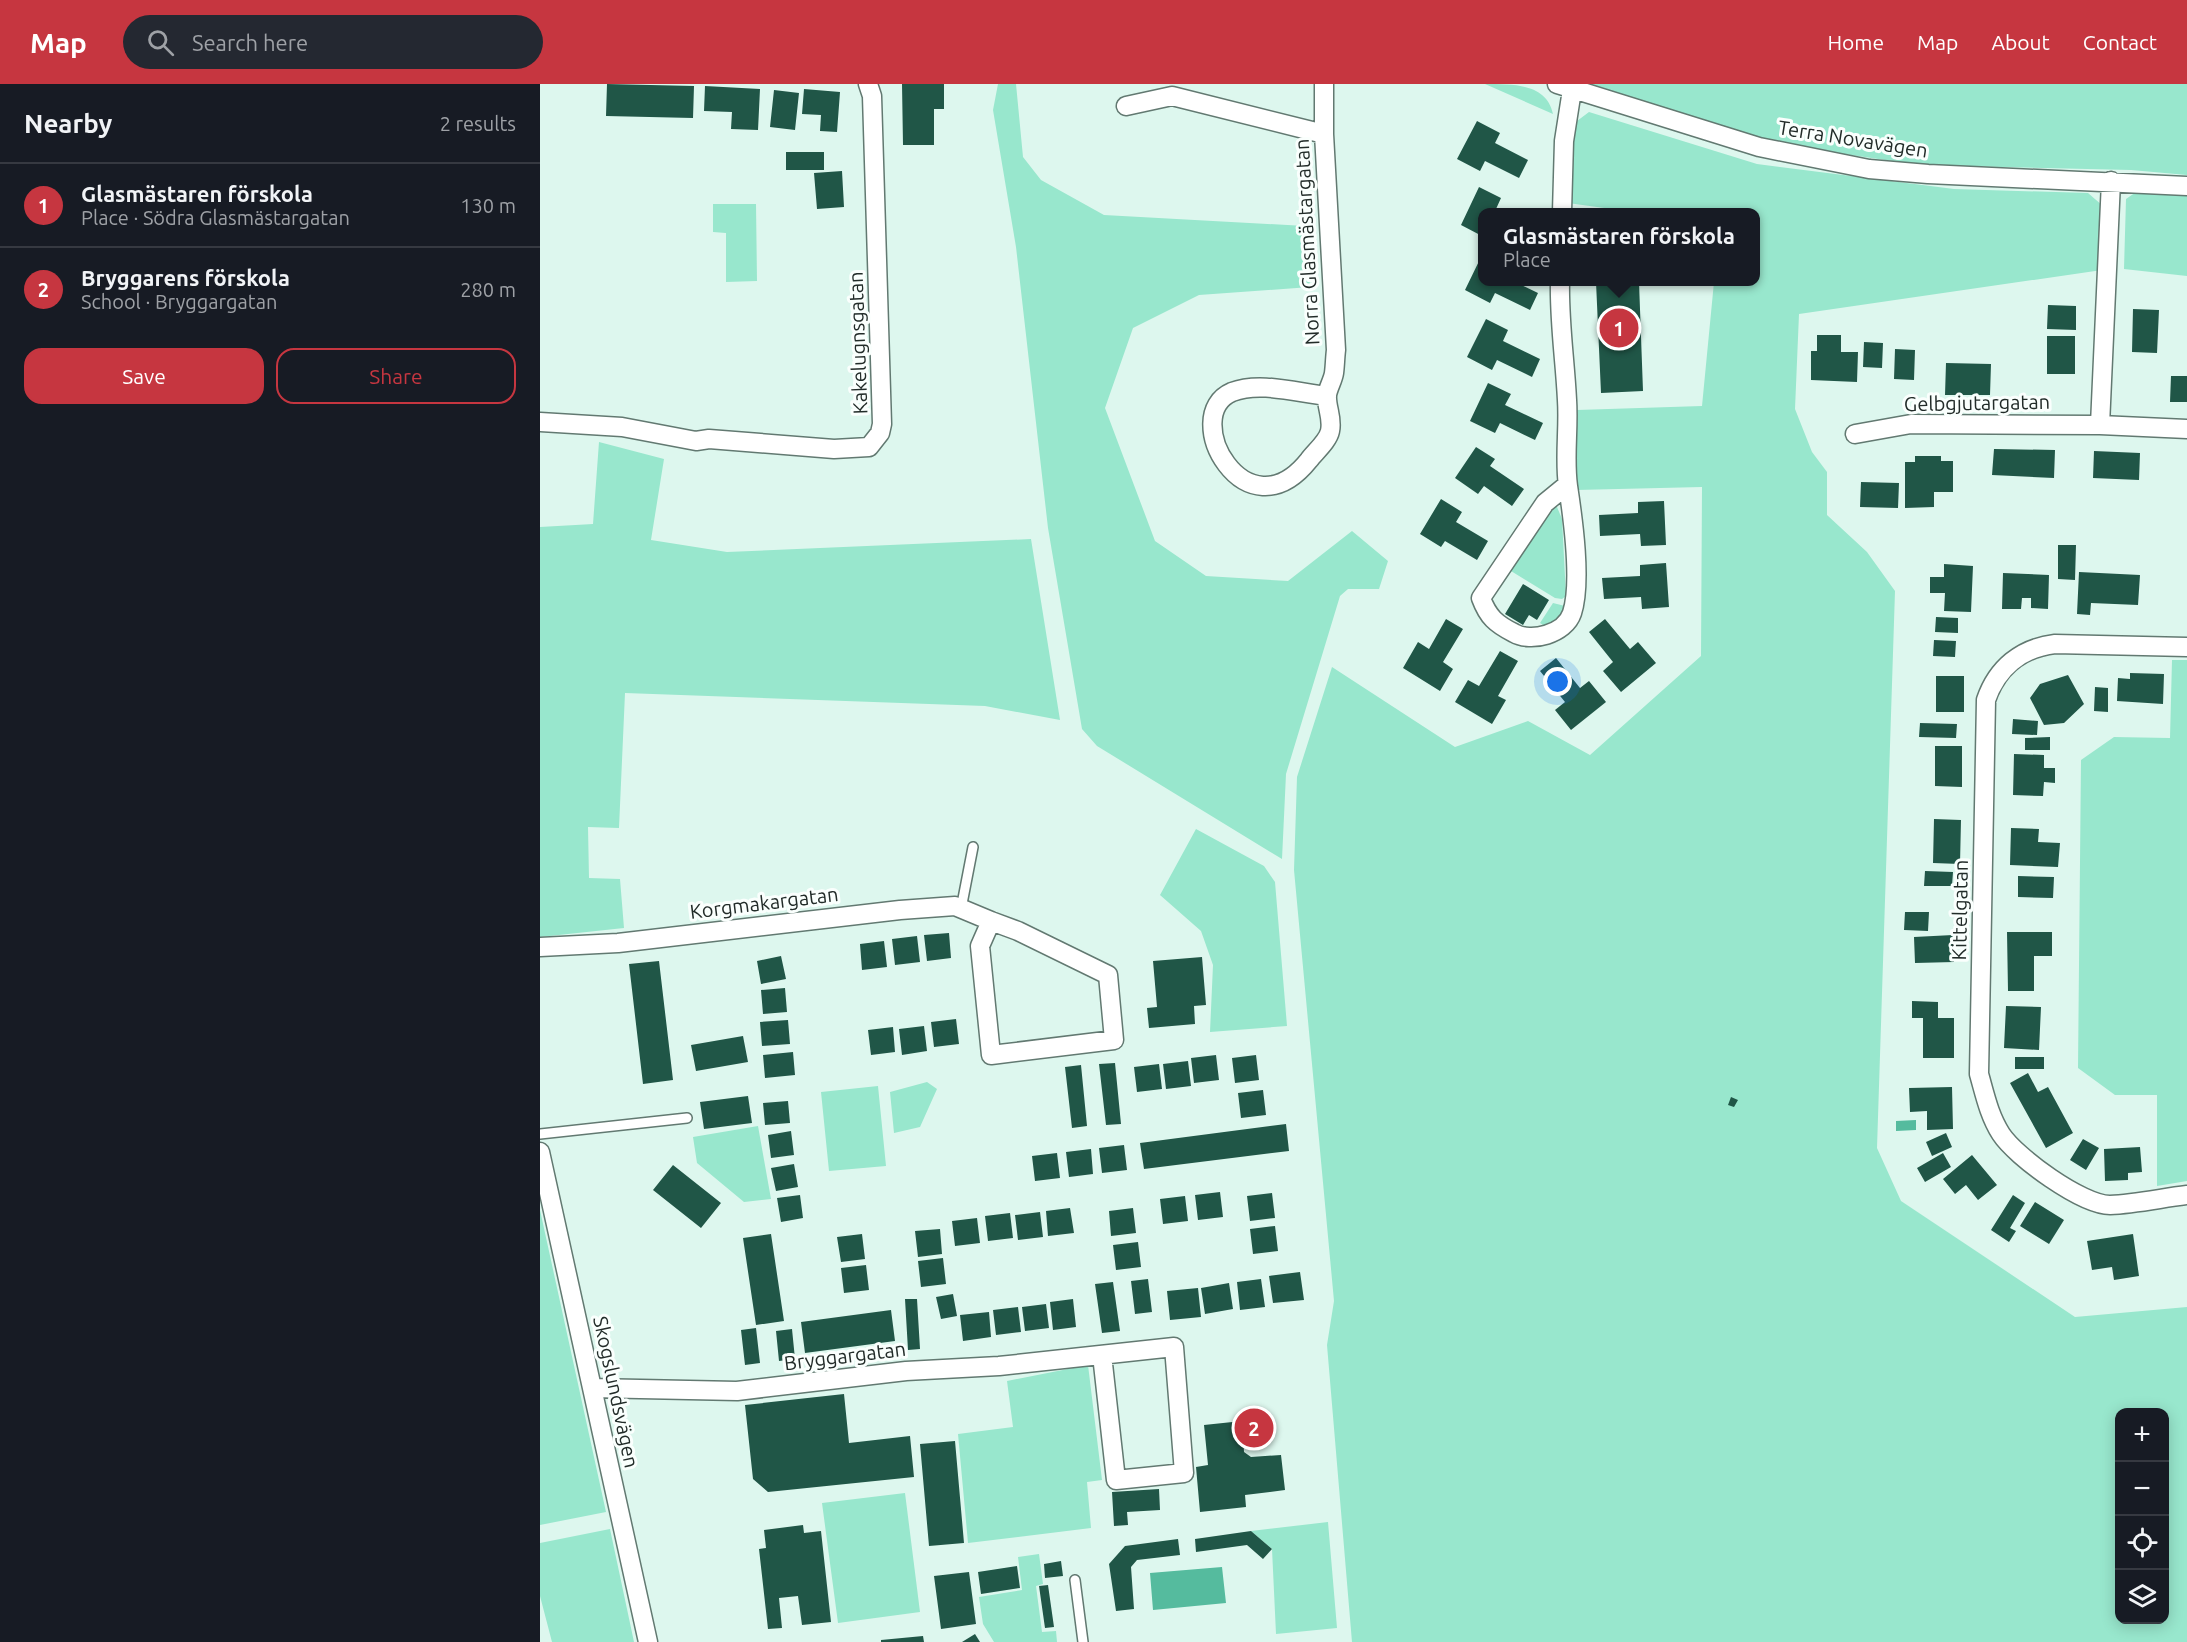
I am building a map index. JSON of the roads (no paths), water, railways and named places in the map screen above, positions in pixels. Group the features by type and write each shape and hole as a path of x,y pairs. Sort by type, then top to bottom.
{"street":[{"name":"Kakelugnsgatan","path":"540,422 622,427 696,441 709,439 834,449 869,447 880,433 882,424 872,96 868,84"},
{"name":"Norra Glasmästargatan","path":"1324,84 1324,134 1336,350 1334,374 1327,396 1332,412 1330,433 1296,476 1276,485 1261,486 1232,473 1224,462 1215,444 1212,423 1218,405 1230,393 1250,387 1327,396"},
{"path":"1562,208 1565,87"},
{"name":"Terra Novavägen","path":"1565,87 1759,147 1869,169 1928,174 2187,186"},
{"path":"1126,106 1172,96 1324,134"},
{"path":"2100,425 2112,181"},
{"path":"1560,286 1568,402 1567,485 1572,506 1576,594 1571,616 1558,629 1538,637 1521,637 1493,622 1481,598 1545,503 1567,485"},
{"name":"Gelbgjutargatan","path":"1855,434 1911,424 2100,425 2187,429"},
{"name":"Kittelgatan","path":"2187,647 2055,644 2035,647 2019,654 1991,687 1986,700 1979,1074 1989,1111 2002,1135 2019,1155 2082,1197 2095,1203 2109,1205 2187,1195"},
{"name":"Korgmakargatan","path":"540,947 618,943 900,910 955,906 1018,931 1108,975 1114,1040 991,1054 980,946 991,921"},
{"name":"Skogslundsvägen","path":"540,1152 648,1642"},
{"name":"Bryggargatan","path":"592,1388 737,1391 906,1371 999,1366 1174,1347 1184,1473 1116,1480 1102,1355"}],"lane":[{"path":"962,909 973,847"},
{"path":"540,1134 687,1119"},
{"path":"1075,1580 1083,1642"}],"place":[{"name":"Glasmästaren förskola","path":"1619,328"},
{"name":"Bryggarens förskola","path":"1254,1428"}]}
